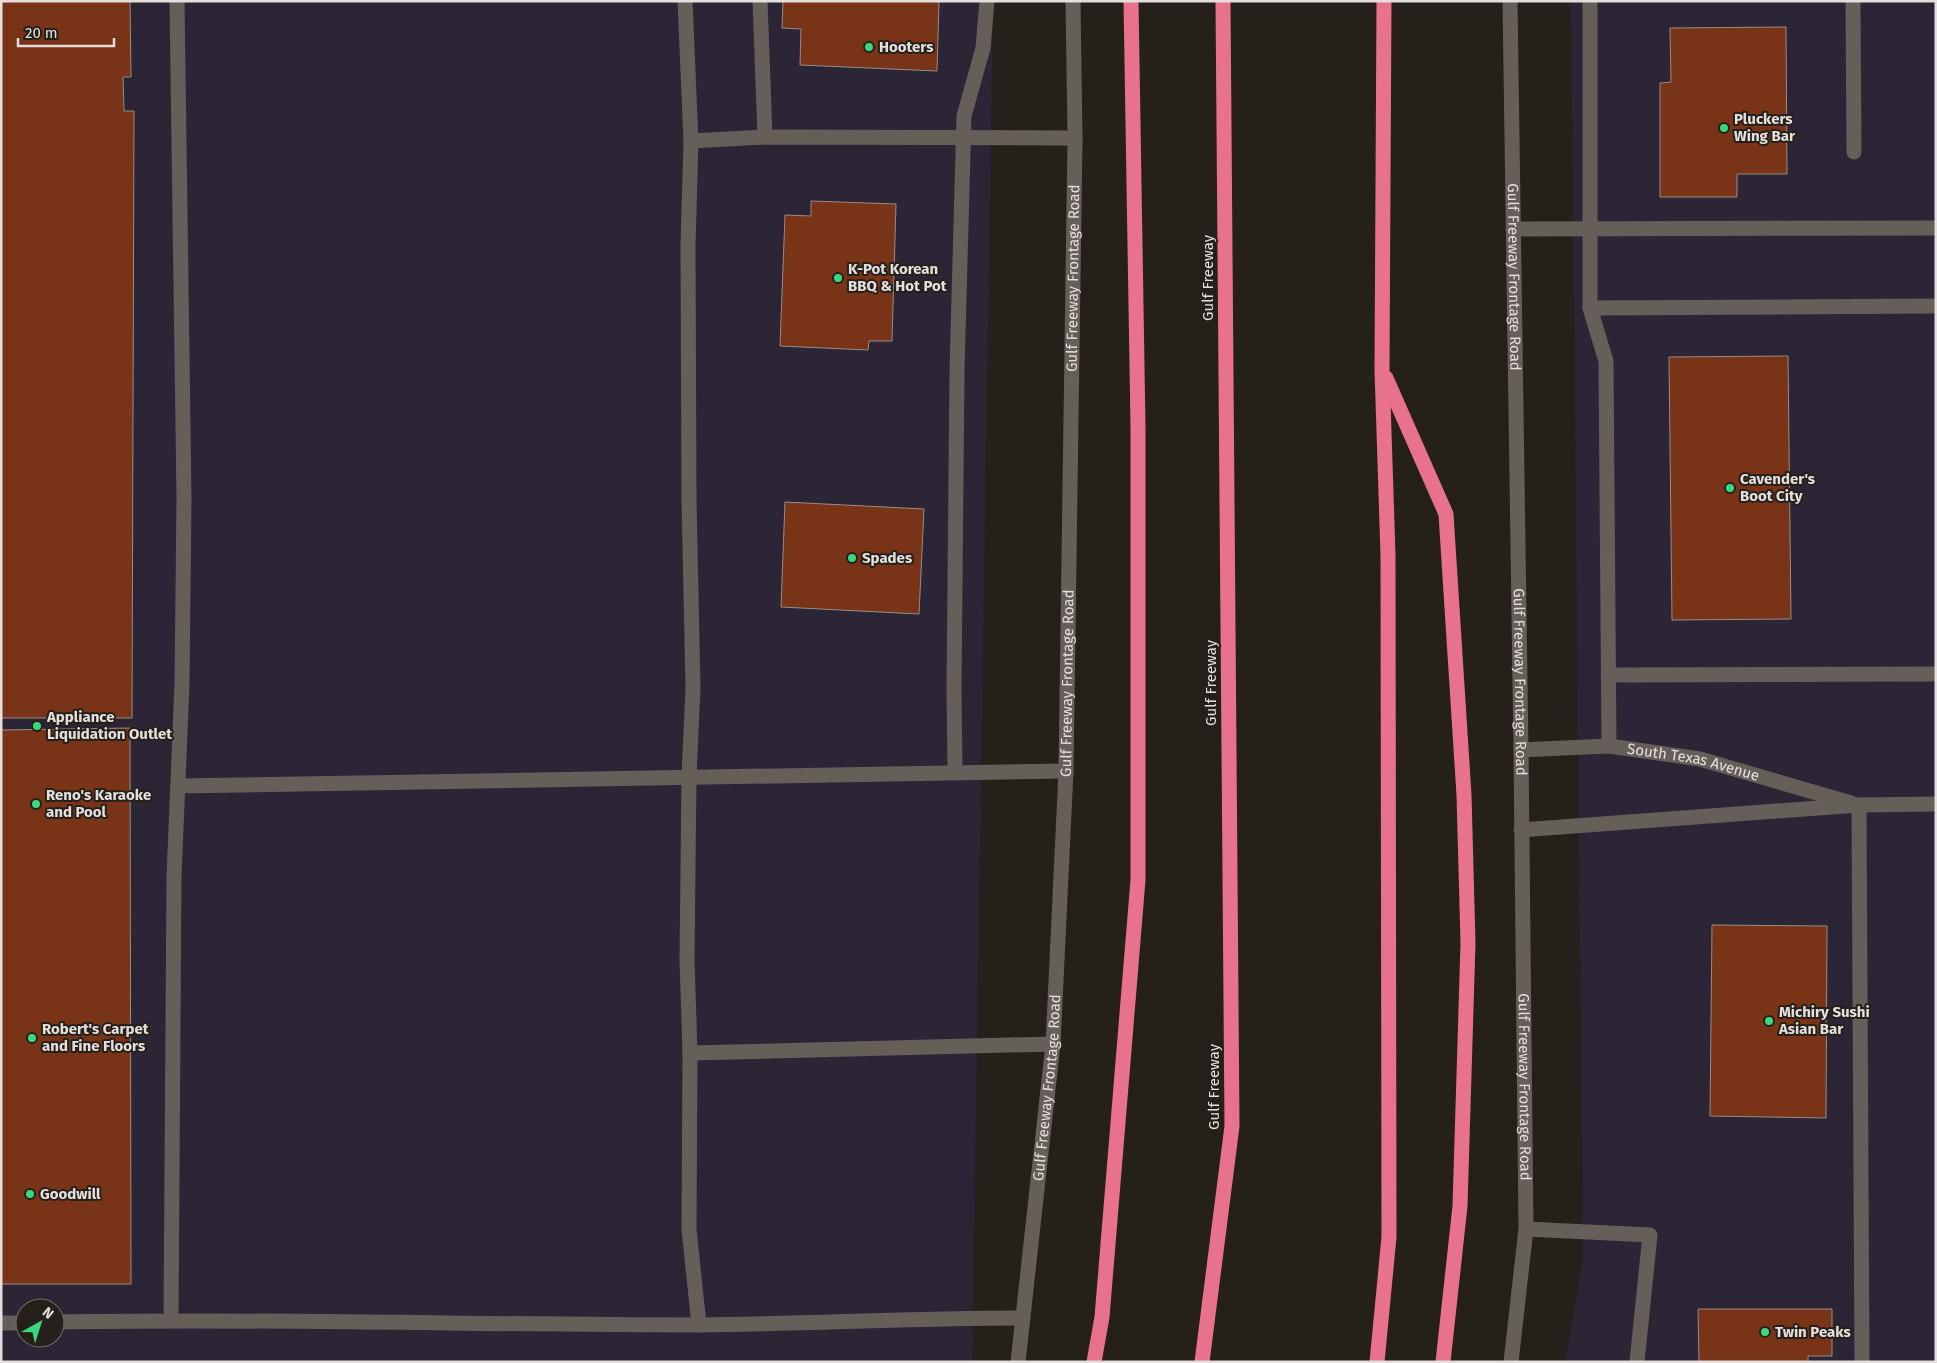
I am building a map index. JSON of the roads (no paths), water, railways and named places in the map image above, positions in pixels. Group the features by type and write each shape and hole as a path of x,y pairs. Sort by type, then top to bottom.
{"highway":[{"path":"1094,1362 1102,1317 1138,880 1138,427 1130,1"},
{"name":"Gulf Freeway","path":"1202,1362 1232,1126 1223,1"},
{"path":"1377,1362 1389,1237 1388,555 1382,370 1384,1"},
{"path":"1382,370 1446,514 1462,776 1468,943 1460,1206 1443,1362"}],"main road":[{"path":"171,1320 174,877 178,786 184,489 177,1"},
{"path":"685,1 692,141 688,245 689,499 693,688 689,777 687,960 690,1053 689,1229 699,1325"},
{"path":"760,1 765,137"},
{"path":"955,773 954,689 958,370 964,116 983,48 987,1"},
{"name":"Gulf Freeway Frontage Road","path":"1018,1362 1052,1044 1066,772 1075,138 1073,1"},
{"name":"Gulf Freeway Frontage Road","path":"1510,1 1522,750 1521,830 1526,1229 1511,1362"},
{"path":"1590,1 1592,229 1590,308 1606,361 1609,746"},
{"path":"1853,1 1854,152"},
{"path":"692,141 765,137 1075,138"},
{"path":"1513,229 1936,228"},
{"path":"1590,308 1936,306"},
{"path":"1608,675 1936,674"},
{"name":"South Texas Avenue","path":"1522,750 1609,746 1700,759 1859,806"},
{"path":"178,786 1066,772"},
{"name":"South Texas Avenue","path":"1521,830 1859,806 1936,804"},
{"path":"1859,806 1862,1362"},
{"path":"690,1053 1052,1044"},
{"path":"1526,1229 1650,1235 1637,1362"},
{"path":"65,1322 171,1320 699,1325 929,1318 1023,1318"},
{"path":"1,1324 15,1323"}],"place":[{"name":"Hooters","path":"869,47"},
{"name":"Pluckers Wing Bar","path":"1724,128"},
{"name":"K-Pot Korean BBQ & Hot Pot","path":"838,278"},
{"name":"Cavender's Boot City","path":"1730,488"},
{"name":"Spades","path":"852,558"},
{"name":"Appliance Liquidation Outlet","path":"37,726"},
{"name":"Reno's Karaoke and Pool","path":"36,804"},
{"name":"Michiry Sushi Asian Bar","path":"1769,1021"},
{"name":"Robert's Carpet and Fine Floors","path":"32,1038"},
{"name":"Goodwill","path":"30,1194"},
{"name":"Twin Peaks","path":"1765,1332"}]}
